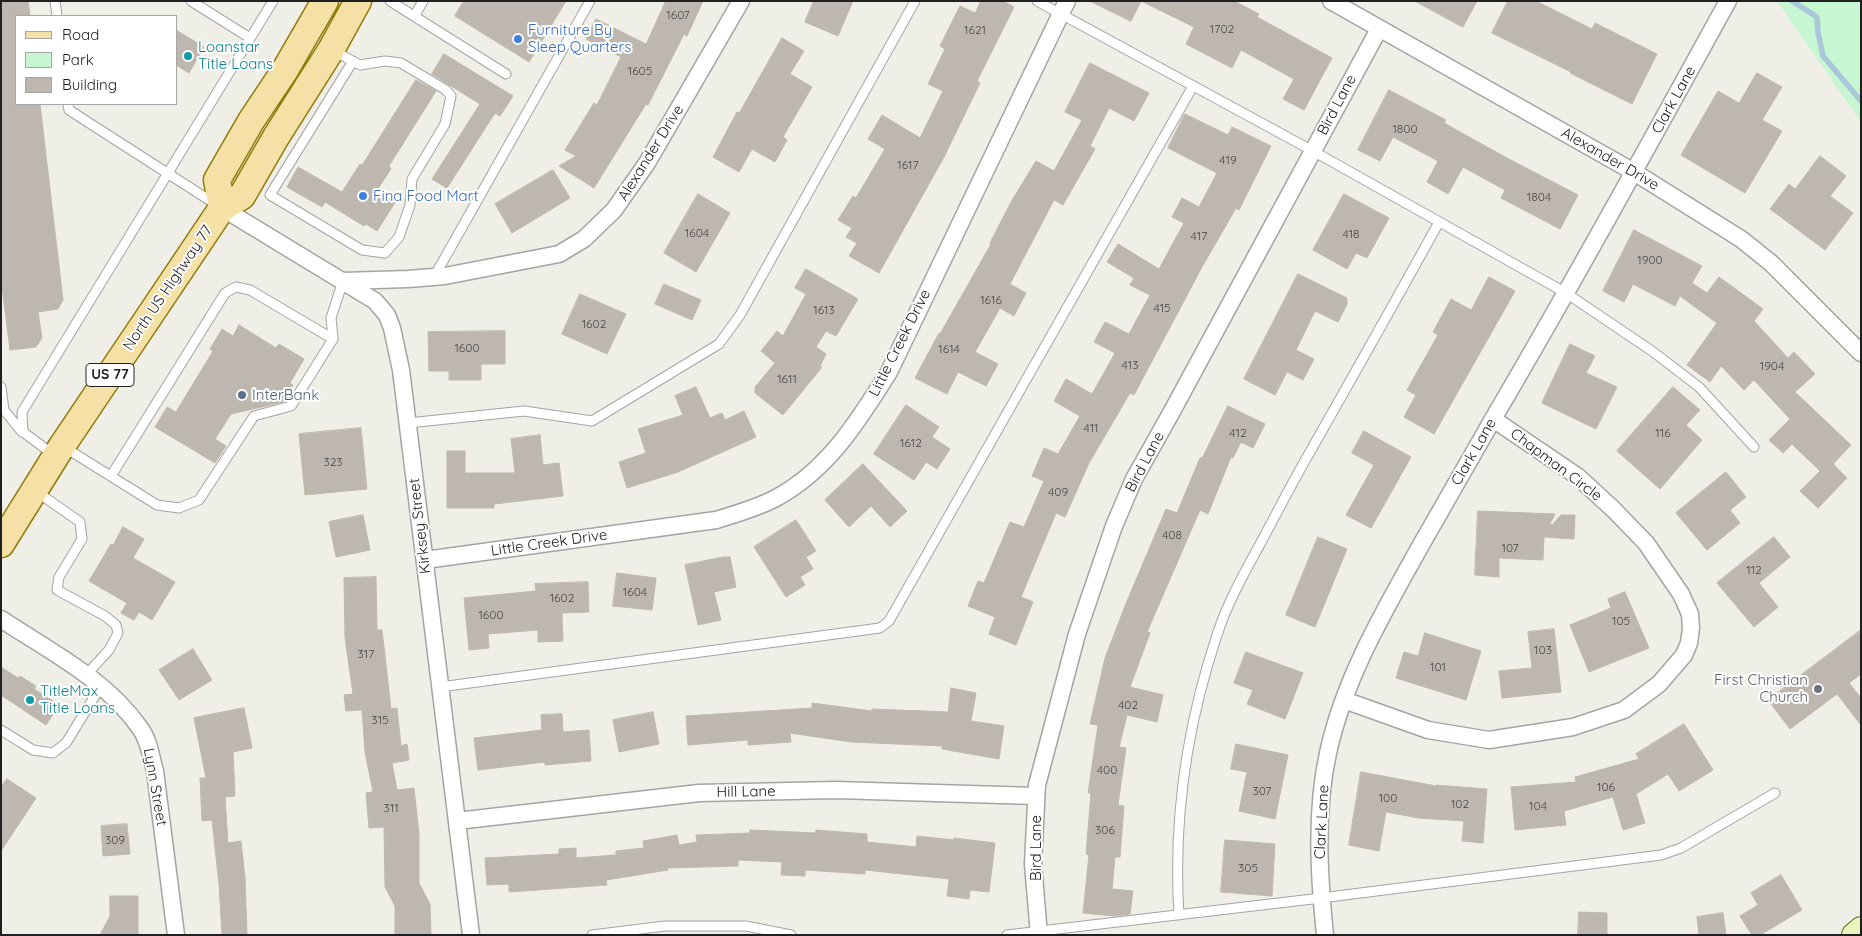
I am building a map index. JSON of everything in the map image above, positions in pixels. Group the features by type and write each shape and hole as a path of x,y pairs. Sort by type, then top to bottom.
{"main road":[{"path":"222,208 217,180 325,1"},
{"name":"North US Highway 77","path":"1,544 59,451 222,208 242,196 287,143 342,55 358,1"},
{"path":"1854,935 1861,930"}],"street":[{"name":"Alexander Drive","path":"343,280 434,277 559,254 584,239 614,210 647,163 742,1"},
{"name":"Alexander Drive","path":"1331,1 1634,172 1741,239 1771,263 1861,353"},
{"name":"Clark Lane","path":"1326,935 1320,888 1321,804 1327,755 1344,700 1368,642 1387,605 1634,172 1728,1"},
{"name":"Little Creek Drive","path":"425,560 716,520 749,510 778,497 815,470 843,441 864,413 889,372 1064,8"},
{"name":"Bird Lane","path":"1039,933 1033,864 1037,785 1078,634 1114,526 1134,480 1379,29"},
{"name":"Kirksey Street","path":"222,208 375,301 387,314 392,328 401,370 408,423 471,935"},
{"name":"Chapman Circle","path":"1344,700 1428,730 1489,740 1573,727 1624,710 1659,684 1684,655 1689,643 1690,614 1681,594 1646,543 1577,476 1493,419"},
{"name":"Lynn Street","path":"1,619 110,693 141,729 149,746 155,771 176,935"},
{"name":"Hill Lane","path":"457,821 699,793 835,790 1036,796"}],"lane":[{"path":"55,1 57,15"},
{"path":"191,1 250,38"},
{"path":"22,432 22,412 273,1"},
{"path":"390,1 506,74"},
{"path":"415,15 423,1"},
{"path":"434,277 590,1"},
{"path":"408,423 524,411 592,421 719,344 740,315 915,1"},
{"path":"1037,1 1064,8 1193,86 1566,293 1652,351 1698,387 1754,448"},
{"path":"287,143 270,195 362,250 385,252 399,237 410,205 412,179 445,124 451,96 446,90 401,63 385,61 360,65 342,55"},
{"path":"440,687 880,628 889,620 1193,86"},
{"path":"68,105 69,110 222,208"},
{"path":"1179,915 1177,887 1179,823 1184,773 1199,700 1217,634 1239,583 1439,222"},
{"path":"1,387 4,410 22,432 111,476 158,505 179,508 199,500 254,416 291,406 334,339 330,318 343,280"},
{"path":"111,476 225,293 236,287 250,290 334,339"},
{"path":"35,490 80,522 82,539 59,577 57,590 105,616 116,625 118,633 110,650 86,675"},
{"path":"1,730 33,750 53,753 66,743 101,686"},
{"path":"1008,935 1039,933 1661,855 1680,848 1775,793"},
{"path":"592,935 665,926 746,926 791,935"}],"green space":[{"path":"1777,1 1861,1 1861,122"}],"building":[{"path":"1,1 28,1 30,15 15,15 15,105 40,105 63,300 58,309 38,312 42,338 36,347 10,350 1,278"},
{"name":"Furniture By Sleep Quarters","path":"464,1 566,1 529,62 455,16"},
{"path":"666,1 703,1 687,36 684,34 648,105 646,104 594,188 559,166 576,156 565,150 594,103 597,105 621,57 586,39 596,19 646,44"},
{"path":"814,1 853,1 838,36 805,22"},
{"path":"981,1 1003,1 1014,7 977,81 980,83 943,159 879,273 849,256 857,243 846,237 852,228 838,220 853,196 856,198 885,149 868,139 882,115 920,138 943,91 928,84 945,49 940,46 960,6 975,13"},
{"path":"1090,1 1141,1 1131,21"},
{"path":"1141,1 1234,1 1259,14 1257,17 1332,58 1304,110 1283,99 1294,79 1241,50 1232,68 1186,44 1194,27"},
{"path":"1415,1 1477,1 1463,27"},
{"path":"1508,1 1536,1 1592,29 1595,23 1657,54 1632,104 1492,33"},
{"name":"Loanstar Title Loans","path":"178,31 204,47 189,73 178,66"},
{"path":"782,38 804,51 790,74 812,87 783,137 787,140 775,162 752,149 739,172 713,157 737,112 739,113"},
{"path":"444,54 513,96 500,116 495,113 447,188 432,179 480,104 432,74"},
{"path":"1090,63 1149,93 1134,121 1109,108 1090,146 1095,149 1063,205 1054,200 1010,284 1026,293 1014,316 1000,308 975,352 998,364 986,386 958,372 947,394 915,378 991,244 1011,202 1036,161 1054,171 1082,120 1065,112"},
{"path":"1757,73 1782,87 1762,120 1782,131 1745,193 1681,155 1718,91 1739,103"},
{"path":"416,80 436,91 389,166 391,169 377,190 396,201 377,231 366,224 364,226 325,202 322,207 287,187 298,167 342,192 360,164 362,165"},
{"path":"1389,90 1446,120 1444,123 1507,158 1578,195 1560,229 1501,198 1505,190 1463,167 1448,194 1427,182 1438,161 1393,137 1380,161 1358,150"},
{"path":"1185,114 1228,135 1232,127 1271,146 1239,210 1236,208 1202,267 1134,395 1130,393 1089,463 1065,517 1056,513 1021,597 1033,602 1016,645 989,634 995,617 968,606 978,581 984,583 1010,522 1024,527 1044,481 1032,476 1044,448 1058,454 1080,416 1054,401 1066,379 1092,394 1115,353 1094,342 1105,322 1129,334 1150,295 1130,285 1134,278 1107,262 1118,244 1159,269 1184,223 1172,217 1182,198 1199,207 1217,173 1168,148"},
{"path":"1820,156 1846,176 1830,196 1853,213 1825,250 1770,209 1789,184 1795,189"},
{"path":"553,170 570,198 512,233 495,204"},
{"path":"698,194 730,213 696,272 664,253"},
{"path":"1344,194 1389,218 1367,258 1356,253 1347,269 1313,250"},
{"path":"1634,230 1702,266 1692,283 1707,293 1719,277 1763,309 1754,321 1788,358 1794,352 1815,374 1795,392 1851,445 1833,464 1847,478 1818,508 1800,491 1820,471 1792,444 1783,453 1769,440 1790,419 1754,380 1744,390 1721,366 1710,382 1687,365 1717,323 1680,296 1675,306 1633,284 1624,302 1603,291"},
{"path":"806,269 858,299 836,336 826,331 816,347 826,354 820,366 822,367 783,415 755,393 755,387 775,363 761,351 777,331 783,336 806,294 795,288"},
{"path":"1298,274 1347,298 1347,304 1338,322 1315,311 1296,350 1314,359 1303,380 1287,372 1275,395 1244,379"},
{"path":"1489,277 1515,291 1434,434 1404,417 1416,395 1407,390 1438,335 1433,332 1451,299 1471,310"},
{"path":"664,284 701,300 692,320 655,304"},
{"path":"580,294 626,314 607,354 562,334"},
{"name":"InterBank","path":"239,325 276,348 279,344 304,359 290,383 293,385 283,402 231,414 215,439 226,446 215,463 155,427 167,407 176,412 213,351 210,349 222,329 233,336"},
{"path":"505,331 505,364 481,364 481,380 449,380 449,371 429,371 428,332"},
{"path":"1570,344 1595,356 1586,373 1617,387 1596,429 1542,403"},
{"path":"696,387 710,418 722,413 725,420 744,411 756,437 678,472 627,488 619,462 646,453 638,429 683,415 675,396"},
{"path":"1673,387 1700,410 1686,425 1702,440 1660,489 1617,451"},
{"path":"906,405 939,427 932,437 950,449 937,469 926,462 914,480 874,454"},
{"path":"1228,406 1265,424 1253,448 1241,442 1233,458 1231,457 1208,514 1200,510 1147,632 1150,633 1130,687 1163,695 1157,722 1127,715 1119,747 1126,748 1118,805 1124,806 1120,857 1115,857 1112,889 1133,891 1130,914 1115,916 1083,913 1089,855 1086,854 1091,793 1088,793 1098,725 1090,724 1105,658 1166,509 1177,513 1200,458 1202,458"},
{"path":"361,428 367,489 305,495 299,434"},
{"path":"1364,431 1411,457 1371,528 1346,515 1374,465 1352,453"},
{"path":"540,435 543,465 559,463 563,496 494,504 494,508 447,508 447,451 465,451 465,473 515,473 511,439"},
{"path":"863,464 907,511 890,527 871,506 849,527 825,500"},
{"path":"1726,472 1746,497 1730,510 1740,523 1707,550 1676,513"},
{"path":"1478,511 1555,514 1550,524 1552,525 1561,515 1575,515 1574,539 1544,537 1543,560 1499,558 1499,577 1475,575"},
{"path":"363,515 370,550 336,557 329,522"},
{"path":"796,520 816,551 806,557 813,569 800,577 805,585 786,597 754,547"},
{"path":"123,527 144,539 133,558 175,582 152,620 139,612 134,620 121,613 127,603 89,581"},
{"path":"1318,537 1347,549 1315,627 1286,615"},
{"path":"1774,537 1790,557 1759,583 1778,607 1754,627 1717,583"},
{"path":"730,557 736,587 714,592 721,620 698,625 685,565"},
{"path":"617,573 656,578 652,610 613,606"},
{"path":"376,577 377,630 382,630 391,709 397,708 401,746 407,744 409,760 392,763 397,790 414,788 419,834 419,883 430,904 431,935 395,935 395,906 385,887 384,827 369,828 366,793 373,792 365,752 362,710 346,711 344,695 353,694 345,638 344,578"},
{"path":"588,582 589,612 562,613 563,641 538,642 538,630 488,634 489,648 469,650 464,598 536,591 535,584"},
{"path":"1625,592 1649,648 1589,672 1570,625 1611,608 1608,599"},
{"path":"1554,629 1561,692 1502,698 1499,671 1532,668 1528,632"},
{"name":"First Christian Church","path":"1861,630 1861,674 1849,683 1861,698 1861,725 1837,694 1790,729 1768,700"},
{"path":"1425,633 1481,651 1466,700 1396,678 1404,652 1418,656"},
{"path":"193,649 212,680 179,700 159,670"},
{"path":"1246,652 1303,673 1285,719 1247,704 1253,690 1234,683"},
{"name":"TitleMax Title Loans","path":"1,667 18,678 20,676 36,686 34,689 59,705 46,725 1,695"},
{"path":"951,688 976,693 971,721 1004,726 999,759 942,749 942,746 851,742 790,733 791,742 748,745 748,740 688,745 686,716 812,708 812,703 872,711 872,709 948,712"},
{"path":"244,708 252,748 233,752 235,796 225,797 228,843 241,841 245,878 247,935 222,935 212,820 202,821 200,778 206,778 194,718"},
{"path":"653,712 659,744 619,752 613,720"},
{"path":"562,714 563,732 589,730 591,761 545,765 545,762 478,770 474,738 542,730 541,715"},
{"path":"1684,724 1713,770 1679,791 1668,774 1636,794 1645,823 1623,830 1613,797 1564,811 1566,825 1515,830 1511,787 1576,782 1575,777 1639,759 1636,754"},
{"path":"1236,744 1288,755 1275,819 1239,811 1247,772 1231,769"},
{"path":"1361,772 1436,786 1487,789 1483,843 1462,841 1464,821 1419,818 1386,812 1379,851 1349,845"},
{"path":"7,779 36,798 1,851 1,787"},
{"path":"127,824 130,854 103,856 101,826"},
{"path":"750,830 816,833 816,830 867,834 867,842 916,847 917,836 995,843 989,892 970,890 969,899 947,896 949,879 865,870 865,874 805,870 805,876 781,875 782,862 738,860 738,866 667,868 668,870 606,880 607,885 509,892 509,884 487,885 485,858 559,854 559,849 576,848 576,858 616,855 616,851 644,848 643,841 677,835 679,845 697,842 696,835 750,833"},
{"path":"1225,840 1275,844 1272,896 1221,892"},
{"path":"1781,875 1802,910 1760,935 1752,935 1740,916 1758,905 1751,893"},
{"path":"110,896 138,896 138,935 100,935 110,916"},
{"path":"1579,912 1607,913 1607,935 1578,935"},
{"path":"1723,913 1726,935 1699,935 1697,917"}],"waterway":[{"path":"1792,1 1817,17 1823,56 1861,101"}],"place":[{"name":"Furniture By Sleep Quarters","path":"518,39"},
{"name":"Loanstar Title Loans","path":"188,56"},
{"name":"Fina Food Mart","path":"363,196"},
{"name":"InterBank","path":"242,395"},
{"name":"First Christian Church","path":"1818,689"},
{"name":"TitleMax Title Loans","path":"30,700"}]}
